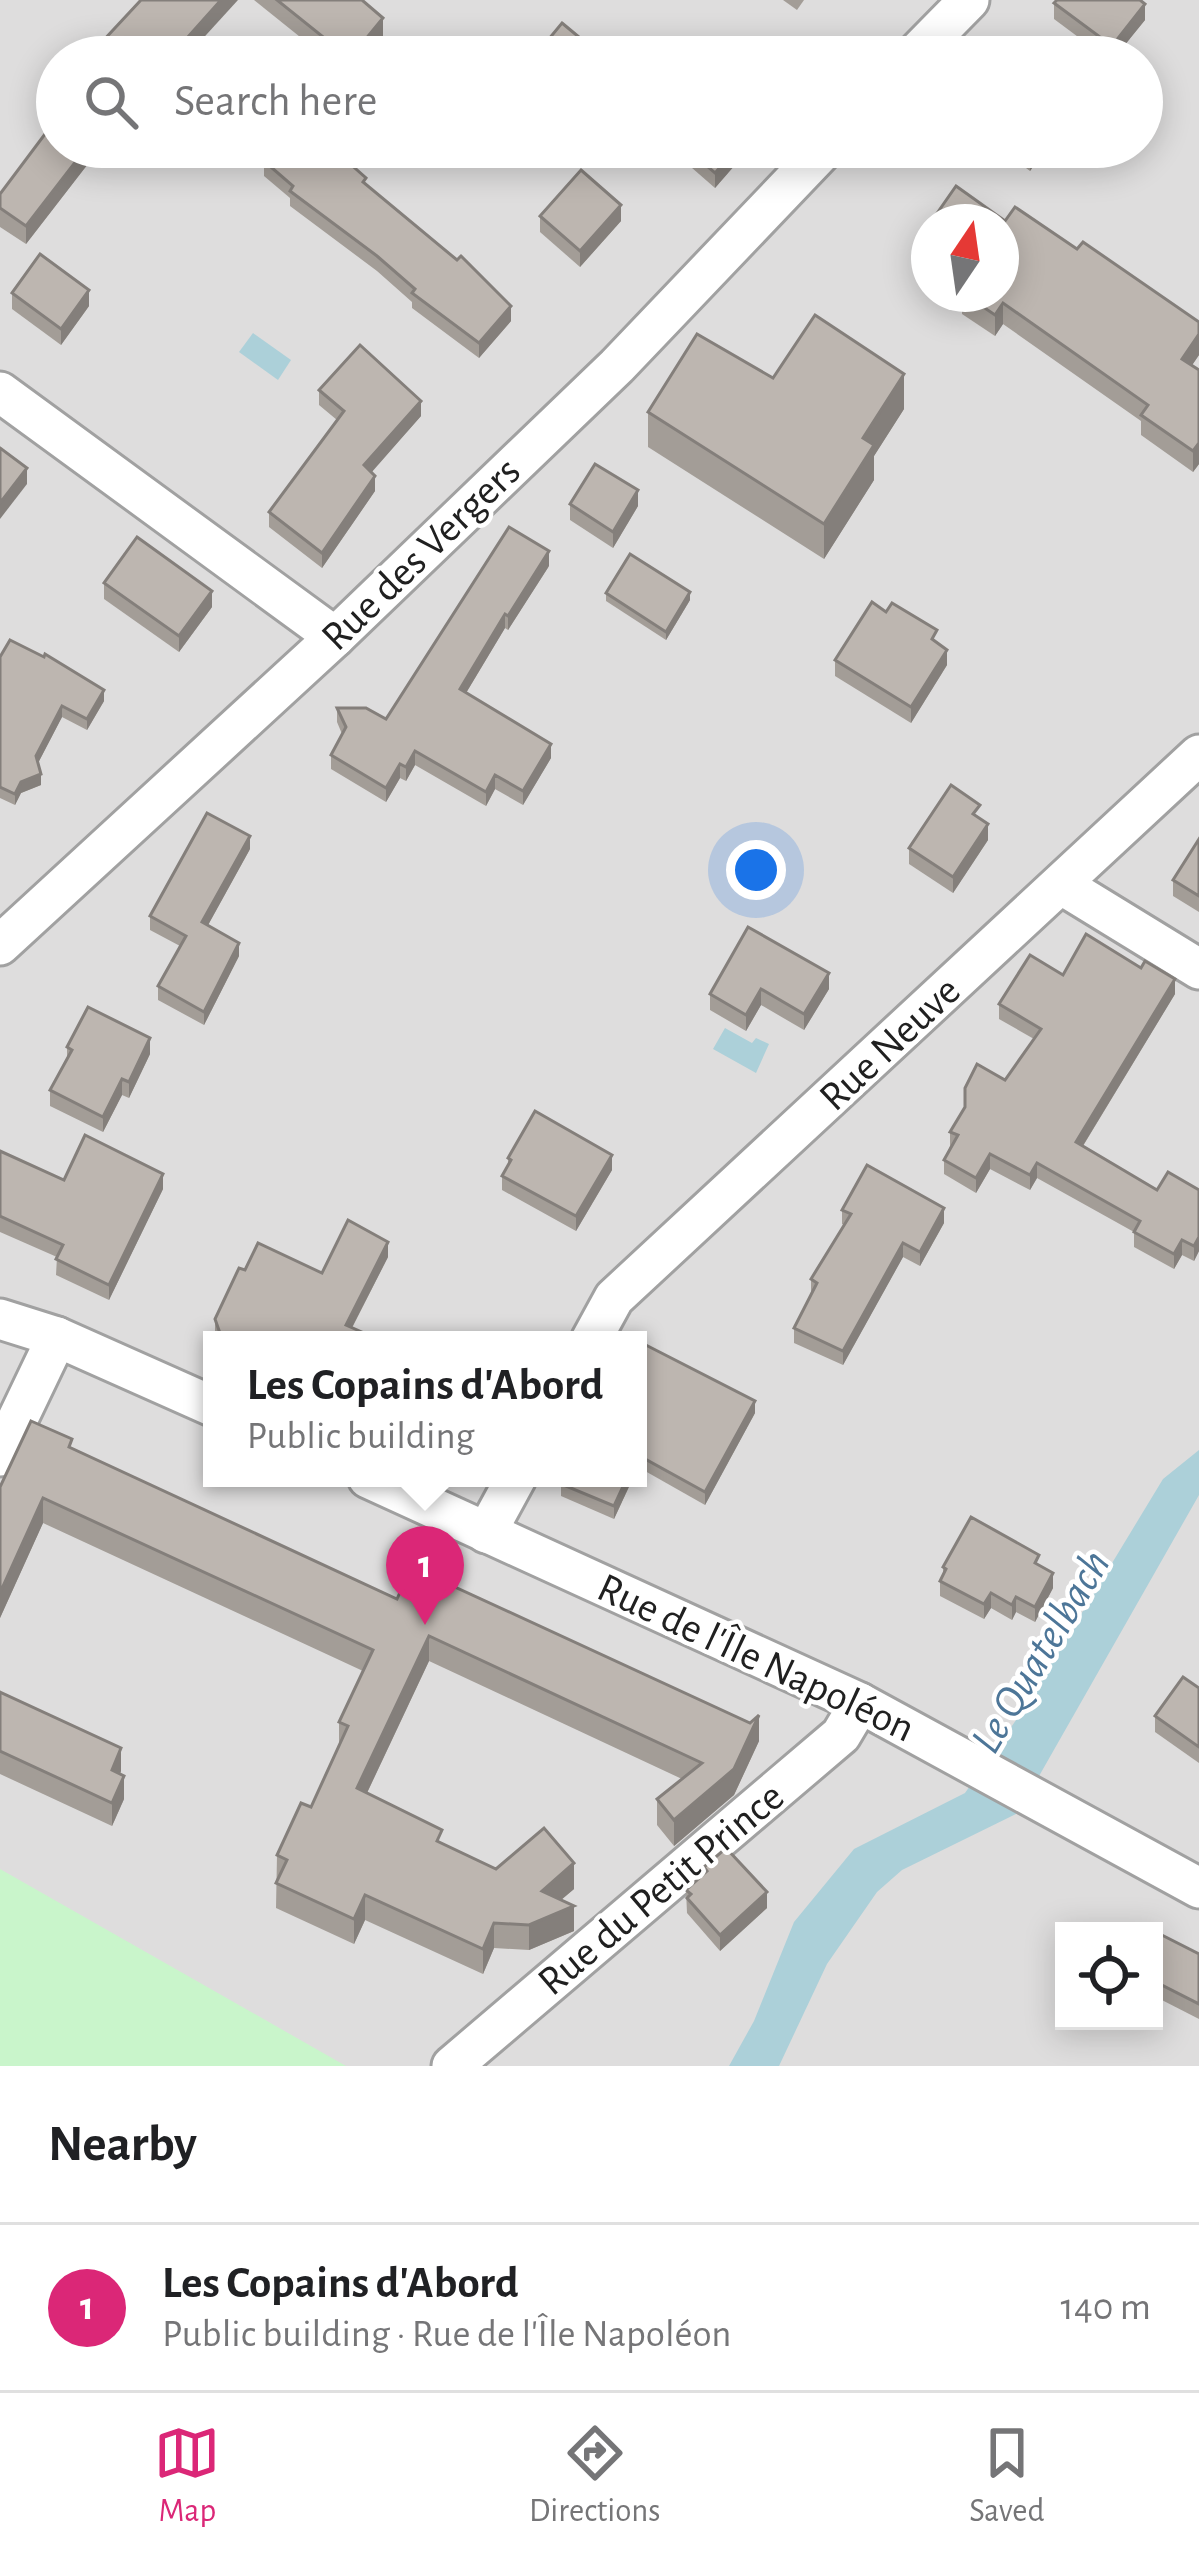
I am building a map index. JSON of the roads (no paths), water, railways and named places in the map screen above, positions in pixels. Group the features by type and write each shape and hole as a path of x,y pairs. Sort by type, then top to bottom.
{"street":[{"path":"934,36 969,0"},
{"name":"Rue des Vergers","path":"0,945 335,637 617,366 806,168"},
{"path":"0,392 335,637"},
{"name":"Rue Neuve","path":"596,1331 614,1298 1199,755"},
{"path":"1062,884 1199,969"},
{"path":"0,1319 57,1337 203,1402"},
{"path":"0,1456 57,1337"},
{"name":"Rue de l'Île Napoléon","path":"387,1487 860,1702 1199,1888"},
{"path":"486,1533 510,1487"},
{"name":"Rue du Petit Prince","path":"452,2066 842,1735 860,1702"}],"water":[{"path":"253,333 291,360 278,380 239,352"},
{"path":"725,1028 752,1043 756,1038 769,1044 756,1073 713,1049"},
{"path":"1199,1450 1199,1495 1018,1813 902,1870 877,1892 827,1964 779,2066 729,2066 754,2021 794,1922 854,1849 965,1793 1023,1710 1163,1479"}],"place":[{"name":"Les Copains d'Abord","path":"425,1625"}],"water label":[{"name":"Le Quatelbach","path":"1041,1652"}]}
